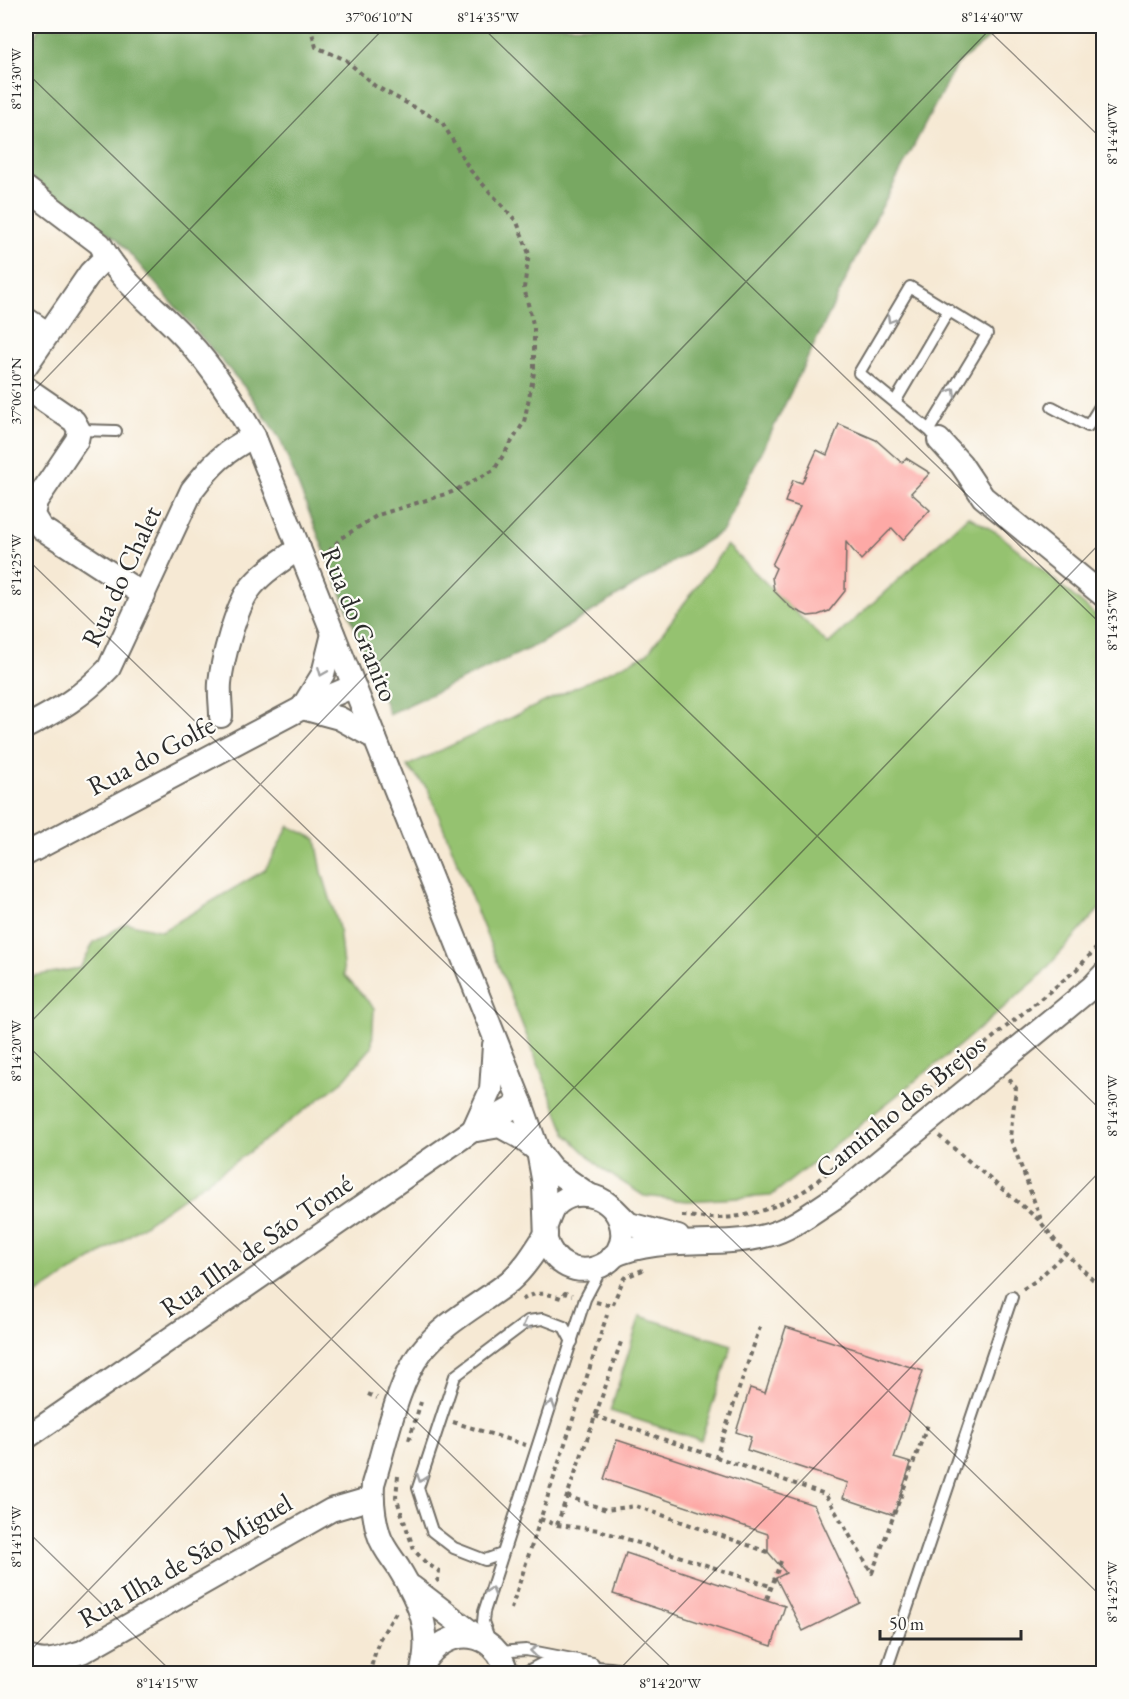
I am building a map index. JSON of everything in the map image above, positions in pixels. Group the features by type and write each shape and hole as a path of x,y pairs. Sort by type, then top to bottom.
{"street":[{"name":"Rua do Granito","path":"26,188 100,244 126,281 187,340 216,375 254,436 521,1103 538,1151 544,1184 546,1230"},
{"path":"26,366 90,273 107,256"},
{"path":"26,319 47,333"},
{"path":"26,388 74,421 79,430 77,440 36,501 33,515 41,528 52,536 144,595"},
{"path":"934,435 961,464 983,497 1104,596"},
{"name":"Rua do Chalet","path":"26,727 65,707 91,688 109,668 192,490 208,470 228,451 254,436"},
{"path":"221,716 222,668 239,608 249,591 262,576 299,548"},
{"path":"333,634 323,674 302,708 339,718 375,738"},
{"name":"Rua do Golfe","path":"26,854 302,708 354,686"},
{"name":"Caminho dos Brejos","path":"608,1261 627,1250 664,1244 712,1243 769,1235 800,1220 836,1197 1092,987 1104,974"},
{"path":"473,1130 491,1090 494,1036"},
{"name":"Rua Ilha de São Tomé","path":"26,1438 473,1130 521,1103"},
{"path":"473,1130 500,1126 520,1137 538,1151"},
{"name":"Rua do Granito","path":"538,1151 552,1169 589,1195"},
{"path":"422,1668 424,1621 414,1591 379,1537 372,1498 373,1484 407,1408 407,1374 421,1351 437,1335 512,1280 531,1258 546,1230 553,1210 563,1200 575,1195 589,1195 604,1200 613,1209 621,1228 620,1245 608,1261 591,1270 577,1270 564,1266 556,1260 548,1248 546,1230"},
{"name":"Caminho dos Brejos","path":"613,1209 629,1224 670,1236 712,1243"},
{"path":"512,1280 543,1268 564,1266"},
{"name":"Rua Ilha de São Miguel","path":"26,1655 29,1658 52,1661 82,1652 331,1510 372,1498"},
{"path":"414,1591 490,1646 505,1664 507,1674"},
{"path":"422,1668 431,1651 441,1642 460,1637 490,1646"}],"lane":[{"path":"910,287 949,310 987,334 934,435 859,373 910,287"},
{"path":"895,402 949,310"},
{"path":"1052,407 1088,426 1104,400"},
{"path":"79,430 116,431"},
{"path":"608,1261 585,1299 502,1554 483,1622 490,1646 578,1659 610,1668"},
{"path":"885,1674 1012,1297"},
{"path":"502,1554 485,1560 454,1548 432,1531 418,1488 441,1418 455,1376 528,1321 543,1319 564,1327 572,1342"},
{"path":"522,1674 543,1663 610,1668 650,1674"},
{"path":"583,1674 610,1668"}],"path":[{"path":"309,574 341,538 378,515 452,492 494,470 524,422 534,373 534,328 524,288 530,254 517,222 470,170 442,122 375,86 346,60 316,47 310,26"},
{"path":"679,1216 710,1218 751,1214 790,1200 807,1189 1076,970 1104,940"},
{"path":"998,1064 1016,1088 1010,1137 1044,1226"},
{"path":"925,1124 1044,1226 1065,1253 1104,1290"},
{"path":"1012,1297 1037,1280 1065,1253"},
{"path":"516,1303 530,1295 543,1292 561,1298 565,1293 612,1306 624,1278 648,1268"},
{"path":"511,1610 607,1315"},
{"path":"716,1457 761,1324"},
{"path":"557,1525 621,1342"},
{"path":"368,1394 561,1457"},
{"path":"407,1408 421,1400"},
{"path":"405,1450 407,1408"},
{"path":"595,1416 825,1494 872,1573 928,1424"},
{"path":"369,1674 379,1640 395,1611 414,1591 438,1580 439,1571 426,1563 414,1550 396,1497 399,1471"},
{"path":"567,1496 606,1510 636,1506 768,1552"},
{"path":"540,1519 557,1525 599,1530 770,1586"},
{"path":"766,1599 782,1561"}],"green space":[{"path":"39,26 1004,26 956,65 874,222 723,531 541,643 389,714 280,439 246,389 118,240 26,175 26,70"},
{"path":"968,516 998,533 1103,621 1103,905 1037,979 960,1045 771,1196 687,1201 644,1196 602,1169 566,1134 428,789 407,766 647,654 727,545 828,644"},
{"path":"289,826 316,839 322,872 339,928 344,975 374,1008 372,1047 342,1082 249,1152 124,1239 26,1301 26,982 33,976 80,968 94,942 127,923 162,931 265,870"},
{"path":"640,1316 732,1345 701,1440 610,1411"}],"building":[{"path":"839,424 876,440 902,463 906,458 930,473 911,493 930,510 903,540 892,528 861,560 846,542 845,591 829,611 808,616 791,608 774,591 772,577 776,568 772,565 800,507 785,502 793,480 802,483 817,450 827,455"},
{"path":"786,1327 923,1371 894,1458 911,1463 894,1515 843,1498 848,1483 747,1450 751,1437 736,1432 750,1388 765,1393"},
{"path":"617,1440 814,1505 860,1603 803,1631 776,1578 786,1573 768,1552 768,1534 604,1479"},
{"path":"626,1553 785,1606 772,1646 613,1594"}]}
